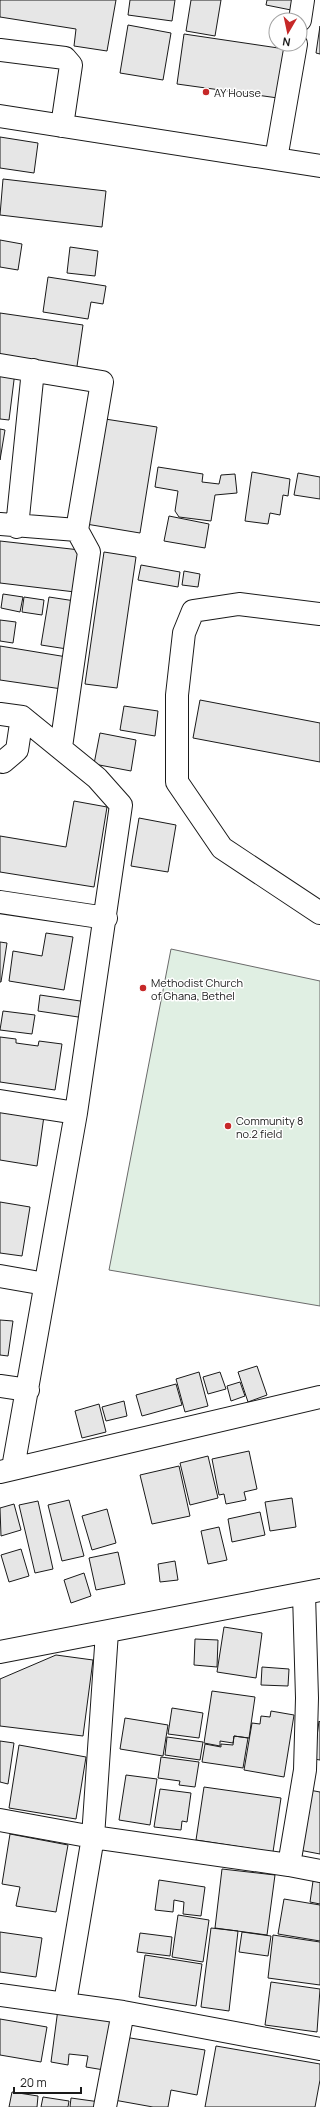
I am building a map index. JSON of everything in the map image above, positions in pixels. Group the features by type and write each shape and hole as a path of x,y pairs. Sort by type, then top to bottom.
{"street":[{"path":"301,12 303,0"},
{"path":"0,50 65,58 71,65 62,126"},
{"path":"276,159 295,52"},
{"path":"0,116 320,166"},
{"path":"0,365 102,382 77,530 89,552 61,748"},
{"path":"32,370 9,526 77,530"},
{"path":"320,614 239,604 193,611 184,633 177,695 177,782 222,848 320,913"},
{"path":"0,714 22,717 97,778 121,805 106,918 76,1113 45,1284 28,1390 7,1470 320,1397"},
{"path":"0,762 3,762 17,750 22,717"},
{"path":"0,902 106,918"},
{"path":"0,1101 76,1113"},
{"path":"0,1276 45,1284"},
{"path":"0,1386 28,1390"},
{"path":"0,1652 312,1592 314,1699 305,1770 289,1865"},
{"path":"65,2003 93,1837 107,1632"},
{"path":"0,1820 93,1837 289,1865 320,1871"},
{"path":"0,1995 123,2012 320,2049"},
{"path":"105,2107 123,2012"}],"green space":[{"name":"Community 8 no.2 field","path":"171,949 320,981 320,1306 109,1270"}],"building":[{"path":"0,0 116,0 107,51 74,46 76,29 0,17"},
{"path":"130,0 175,0 172,21 128,15"},
{"path":"191,0 221,0 215,36 186,31"},
{"path":"267,0 293,0 291,10 266,5"},
{"path":"128,25 171,33 163,80 120,73"},
{"path":"320,26 320,54 316,53"},
{"path":"184,34 268,46 268,52 285,52 278,98 177,84"},
{"path":"0,137 38,143 34,173 0,168"},
{"path":"3,179 106,191 102,227 0,215"},
{"path":"0,240 22,244 18,270 0,267"},
{"path":"70,247 98,251 95,276 67,273"},
{"path":"48,277 106,286 103,304 91,302 88,319 43,312"},
{"path":"0,313 83,325 76,373 0,362"},
{"path":"0,370 15,372 9,420 0,419"},
{"path":"105,419 157,427 140,533 86,524"},
{"path":"0,429 5,430 0,460"},
{"path":"158,467 203,474 202,482 219,484 221,475 235,474 237,493 215,495 211,521 179,517 175,511 178,491 155,487"},
{"path":"252,472 290,479 288,496 283,495 280,515 270,513 268,524 245,521"},
{"path":"298,473 320,477 320,499 294,495"},
{"path":"169,516 209,524 205,548 164,541"},
{"path":"0,541 80,550 75,592 0,583"},
{"path":"104,552 136,557 117,688 85,684"},
{"path":"141,565 180,572 178,587 138,580"},
{"path":"184,571 200,574 198,587 182,585"},
{"path":"3,594 23,597 20,612 1,608"},
{"path":"24,597 44,600 42,615 22,612"},
{"path":"49,597 75,601 67,649 41,645"},
{"path":"0,620 16,622 13,643 0,641"},
{"path":"0,646 67,657 62,689 0,680"},
{"path":"200,700 320,723 320,762 193,738"},
{"path":"124,706 158,711 155,736 120,730"},
{"path":"100,733 136,740 131,771 94,764"},
{"path":"74,801 107,807 94,887 0,872 0,836 66,847"},
{"path":"139,818 176,825 168,872 131,866"},
{"path":"46,933 73,937 64,990 9,981 13,951 42,956"},
{"path":"0,942 7,943 1,982 0,982"},
{"path":"40,995 87,1002 85,1018 38,1011"},
{"path":"3,1011 35,1015 32,1034 0,1030"},
{"path":"0,1037 16,1039 16,1043 38,1046 39,1041 62,1044 55,1090 0,1082"},
{"path":"0,1110 44,1116 37,1166 0,1160"},
{"path":"0,1202 30,1207 22,1256 0,1253"},
{"path":"0,1320 13,1321 8,1356 0,1355"},
{"path":"257,1366 267,1395 248,1402 238,1372"},
{"path":"199,1372 208,1406 185,1412 176,1379"},
{"path":"220,1372 226,1389 208,1394 203,1377"},
{"path":"240,1382 245,1396 231,1401 227,1386"},
{"path":"176,1384 182,1405 142,1416 136,1395"},
{"path":"124,1401 127,1416 106,1421 102,1407"},
{"path":"99,1404 106,1432 82,1438 75,1411"},
{"path":"249,1451 257,1489 244,1492 246,1500 226,1504 224,1494 219,1495 212,1459"},
{"path":"208,1456 218,1498 190,1505 180,1463"},
{"path":"179,1466 190,1516 152,1524 140,1475"},
{"path":"292,1498 296,1527 270,1531 265,1502"},
{"path":"69,1500 84,1556 62,1561 48,1505"},
{"path":"38,1501 53,1569 35,1573 19,1505"},
{"path":"14,1504 21,1530 1,1536 0,1508"},
{"path":"107,1509 116,1543 92,1550 82,1516"},
{"path":"260,1512 265,1535 232,1542 228,1519"},
{"path":"219,1527 227,1560 208,1564 201,1531"},
{"path":"21,1549 29,1576 9,1582 1,1555"},
{"path":"118,1552 125,1584 96,1590 89,1558"},
{"path":"175,1561 178,1580 160,1582 158,1564"},
{"path":"84,1573 91,1596 71,1603 64,1580"},
{"path":"224,1627 262,1633 256,1678 217,1672"},
{"path":"195,1639 218,1640 217,1667 194,1665"},
{"path":"56,1655 93,1660 83,1736 0,1726 0,1679"},
{"path":"262,1667 289,1669 288,1686 261,1685"},
{"path":"212,1691 255,1697 249,1738 234,1736 233,1743 220,1741 220,1746 204,1743"},
{"path":"172,1708 203,1713 199,1738 168,1734"},
{"path":"271,1711 294,1715 284,1777 244,1770 252,1723 260,1724 261,1716 270,1717"},
{"path":"125,1718 168,1725 163,1756 120,1749"},
{"path":"319,1721 320,1722 320,1760 314,1759"},
{"path":"234,1736 248,1738 243,1768 202,1762 205,1744 221,1747 221,1744 233,1745"},
{"path":"167,1737 203,1742 200,1760 165,1755"},
{"path":"0,1741 14,1743 8,1784 0,1782"},
{"path":"19,1745 86,1757 76,1819 9,1808"},
{"path":"161,1757 199,1762 195,1787 179,1785 180,1781 158,1778"},
{"path":"126,1775 157,1779 150,1825 119,1820"},
{"path":"204,1787 281,1798 273,1852 196,1840"},
{"path":"160,1789 191,1793 187,1822 182,1821 181,1830 154,1827"},
{"path":"309,1790 320,1792 320,1854 299,1850"},
{"path":"10,1834 68,1845 56,1912 16,1906 20,1887 2,1884"},
{"path":"222,1869 275,1875 267,1935 215,1928"},
{"path":"159,1880 205,1887 201,1916 183,1914 184,1902 174,1900 173,1912 155,1910"},
{"path":"313,1881 320,1882 320,1904 310,1902"},
{"path":"284,1899 320,1905 320,1941 278,1934"},
{"path":"178,1915 209,1920 203,1962 172,1957"},
{"path":"211,1928 238,1931 229,2011 201,2007"},
{"path":"0,1932 42,1938 36,1977 0,1972"},
{"path":"242,1932 271,1936 268,1956 239,1952"},
{"path":"140,1933 172,1937 170,1956 137,1952"},
{"path":"273,1935 320,1942 320,1985 268,1978"},
{"path":"145,1955 202,1964 196,2006 139,1997"},
{"path":"271,1982 320,1989 317,2032 265,2025"},
{"path":"58,2009 111,2017 104,2070 86,2067 88,2056 69,2054 68,2065 51,2062"},
{"path":"0,2019 47,2027 41,2062 0,2055"},
{"path":"124,2037 205,2050 197,2095 171,2090 168,2107 153,2107 114,2100"},
{"path":"216,2046 320,2064 320,2080 315,2107 205,2107"},
{"path":"12,2092 38,2096 37,2107 9,2107"},
{"path":"43,2097 69,2101 68,2107 41,2107"},
{"path":"71,2098 100,2102 99,2107 70,2107"}],"place":[{"name":"AY House","path":"206,92"},
{"name":"Methodist Church of Ghana, Bethel","path":"143,988"},
{"name":"Community 8 no.2 field","path":"228,1126"}]}
